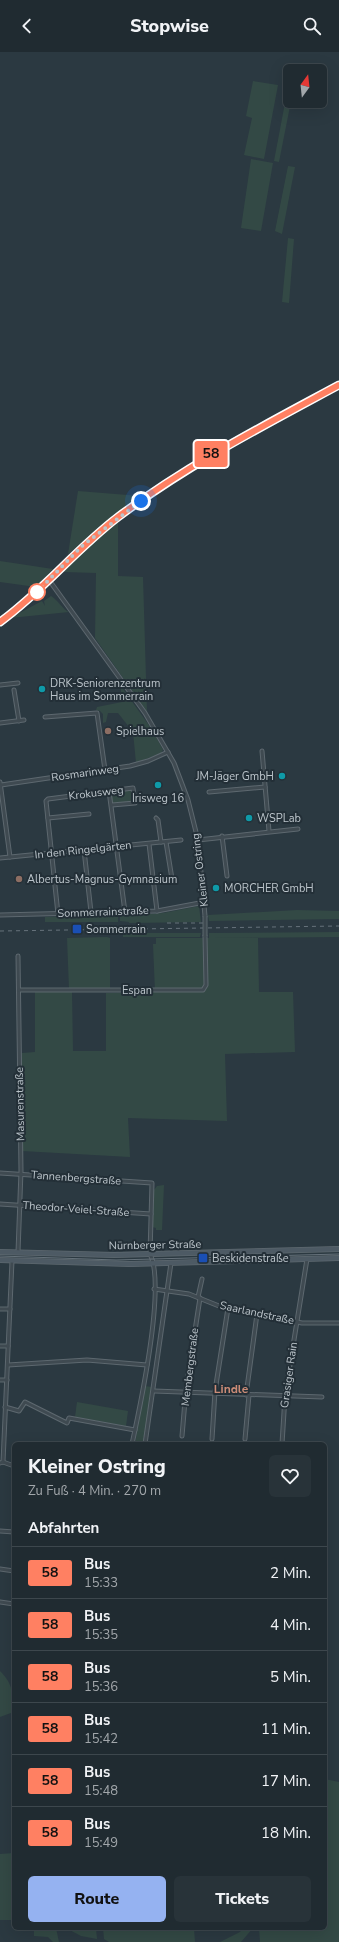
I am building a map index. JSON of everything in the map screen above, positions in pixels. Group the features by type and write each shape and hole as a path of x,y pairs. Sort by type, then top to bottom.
{"main road":[{"path":"0,622 49,580 86,543 117,518 188,468 216,451 339,385"},
{"name":"Nürnberger Straße","path":"0,1252 163,1254 339,1250"},
{"path":"141,1264 148,1260 150,1254"},
{"path":"154,1264 156,1258 163,1254"},
{"name":"Nürnberger Straße","path":"0,1260 154,1264 339,1258"}],"street":[{"name":"Kleiner Ostring","path":"49,580 145,713 174,763 188,800 198,840 205,902 206,937"},
{"path":"0,685 18,683"},
{"path":"14,690 19,721"},
{"path":"45,717 97,713 105,770"},
{"path":"0,723 24,720"},
{"path":"262,751 269,831"},
{"name":"Rosmarinweg","path":"0,783 105,770 148,762 168,752"},
{"path":"0,783 10,857"},
{"path":"209,792 265,787"},
{"name":"Krokusweg","path":"48,818 46,801 48,799 133,788 135,803 112,805"},
{"path":"109,791 118,846 125,912"},
{"path":"58,914 48,818 89,814"},
{"path":"156,818 158,820 161,842"},
{"path":"198,840 222,836 298,829"},
{"path":"222,836 227,876"},
{"name":"In den Ringelgärten","path":"0,858 181,840"},
{"path":"166,842 172,879"},
{"path":"149,844 157,910"},
{"path":"84,850 91,912"},
{"name":"Sommerrainstraße","path":"0,915 157,910 205,902"},
{"name":"Espan","path":"19,990 203,990 206,985 206,937"},
{"name":"Masurenstraße","path":"18,956 21,1174 18,1252"},
{"name":"Tannenbergstraße","path":"0,1173 152,1183 151,1214"},
{"name":"Theodor-Veiel-Straße","path":"0,1204 151,1214"},
{"path":"132,1442 147,1365 154,1289 154,1264 150,1254 151,1214"},
{"name":"Grasiger Rain","path":"282,1442 285,1396 307,1258"},
{"path":"12,1260 2,1462 12,1465"},
{"path":"146,1442 171,1263"},
{"name":"Membergstraße","path":"182,1436 186,1392 202,1280"},
{"name":"Saarlandstraße","path":"154,1289 167,1290 199,1298 228,1308 297,1322 312,1324 339,1323"},
{"path":"212,1439 214,1394 228,1308"},
{"path":"0,1309 10,1309"},
{"path":"245,1439 248,1395 257,1314"},
{"path":"0,1346 8,1346"},
{"path":"8,1365 87,1360 147,1365"},
{"path":"0,1380 7,1380"},
{"path":"154,1390 214,1394 322,1397"},
{"path":"5,1407 20,1411 25,1402 67,1423 70,1418 135,1430"},
{"path":"0,1531 12,1532"},
{"path":"0,1569 12,1572"},
{"path":"0,1602 12,1604"}],"green space":[{"path":"253,81 278,85 264,159 244,155 252,118 246,116"},
{"path":"284,108 290,108 279,162 274,161"},
{"path":"251,159 273,163 261,231 241,228"},
{"path":"288,166 295,167 282,234 275,231"},
{"path":"288,238 294,239 289,303 282,302"},
{"path":"78,491 140,496 140,498 68,554"},
{"path":"118,520 118,576 143,577 147,712 95,638 96,573 64,572 62,570"},
{"path":"0,561 53,569 36,587 0,582"},
{"path":"51,596 69,612 10,618 42,601 45,606 44,601"},
{"path":"121,686 153,731 163,750 161,753 136,763 133,732 118,713 108,713 106,722 103,723 103,714 96,710 97,707 122,702 124,698 121,693"},
{"path":"133,788 135,803 112,805 109,791"},
{"path":"199,906 201,922 129,923 120,921 120,916 163,913"},
{"path":"297,910 339,911 339,919 209,921 208,915"},
{"path":"118,915 118,922 45,922 45,917"},
{"path":"339,932 339,937 209,938 209,933"},
{"path":"123,933 201,933 200,937 123,937"},
{"path":"67,938 110,938 110,989 69,989"},
{"path":"156,938 258,938 259,992 293,992 295,1052 225,1054 227,1121 128,1118 130,1157 22,1151 22,1053 35,1052 35,992 72,992 73,1051 106,1051 106,993 155,992 153,944 156,944"},
{"path":"164,1185 162,1230 156,1230 156,1228 152,1227 154,1190 157,1186"},
{"path":"145,1386 152,1387 144,1441 135,1442"},
{"path":"77,1402 128,1411 126,1426 75,1417"},
{"path":"0,1671 10,1685 12,1690 12,1700 11,1713 0,1717"},
{"path":"327,1779 339,1782 339,1942 260,1942 259,1930 327,1930"},
{"path":"12,1853 12,1920 0,1920 0,1854"},
{"path":"34,1930 56,1930 59,1942 53,1942 48,1937 34,1936"},
{"path":"70,1930 96,1930 97,1939 81,1936"},
{"path":"103,1930 194,1930 195,1942 109,1942 104,1939"},
{"path":"242,1930 251,1930 241,1942 220,1942"}],"tram line":[{"path":"0,1256 116,1260 339,1254"}],"railway":[{"path":"167,923 207,923"},
{"path":"0,931 339,926"}],"bus line":[{"name":"58","path":"0,622 38,591 86,543 117,518 168,481 216,451 339,385"}],"place":[{"name":"DRK-Seniorenzentrum Haus im Sommerrain","path":"42,689"},
{"name":"Spielhaus","path":"108,731"},
{"name":"JM-Jäger GmbH","path":"282,776"},
{"name":"Irisweg 16","path":"158,785"},
{"name":"WSPLab","path":"249,818"},
{"name":"Albertus-Magnus-Gymnasium","path":"19,879"},
{"name":"MORCHER GmbH","path":"216,888"},
{"name":"Sommerrain","path":"77,929"},
{"name":"Beskidenstraße","path":"203,1258"}],"district":[{"name":"Lindle","path":"231,1389"}],"route":[{"path":"37,592 82,546 141,501"}]}
